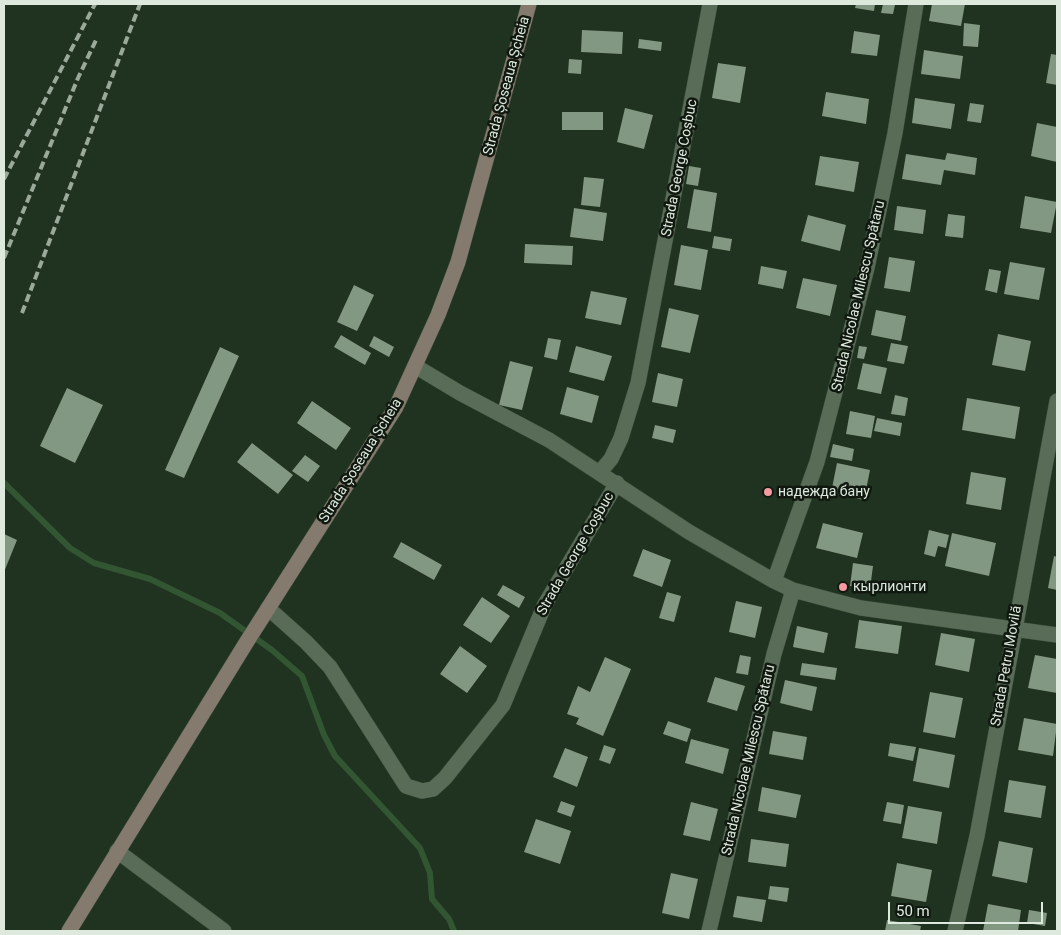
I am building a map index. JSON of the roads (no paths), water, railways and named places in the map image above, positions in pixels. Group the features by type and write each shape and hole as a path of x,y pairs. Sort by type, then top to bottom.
{"main road":[{"name":"Strada Șoseaua Șcheia","path":"69,931 246,642 396,407 458,262 529,4"}],"street":[{"name":"Strada George Coșbuc","path":"600,472 611,459 621,438 638,382 710,4"},
{"name":"Strada Nicolae Milescu Spătaru","path":"774,581 817,462 862,288 895,133 916,4"},
{"path":"415,366 460,393 549,440 689,532 793,590 861,608 1057,635"},
{"name":"Strada Petru Movilă","path":"955,931 977,836 1057,401"},
{"name":"Strada George Coșbuc","path":"268,608 330,666 406,786 422,791 433,789 445,778 503,705 544,604 617,483"},
{"name":"Strada Nicolae Milescu Spătaru","path":"709,931 774,654 793,590"},
{"path":"117,851 224,931"}],"waterway":[{"path":"4,483 70,548 94,563 150,579 220,613 272,650 302,676 324,735 335,756 420,848 430,873 432,899 449,919 454,931"}],"railway":[{"path":"4,179 95,4"},
{"path":"22,313 140,4"},
{"path":"4,258 78,78 97,38"}],"place":[{"name":"надежда бану","path":"768,492"},
{"name":"кырлионти","path":"843,587"}]}
